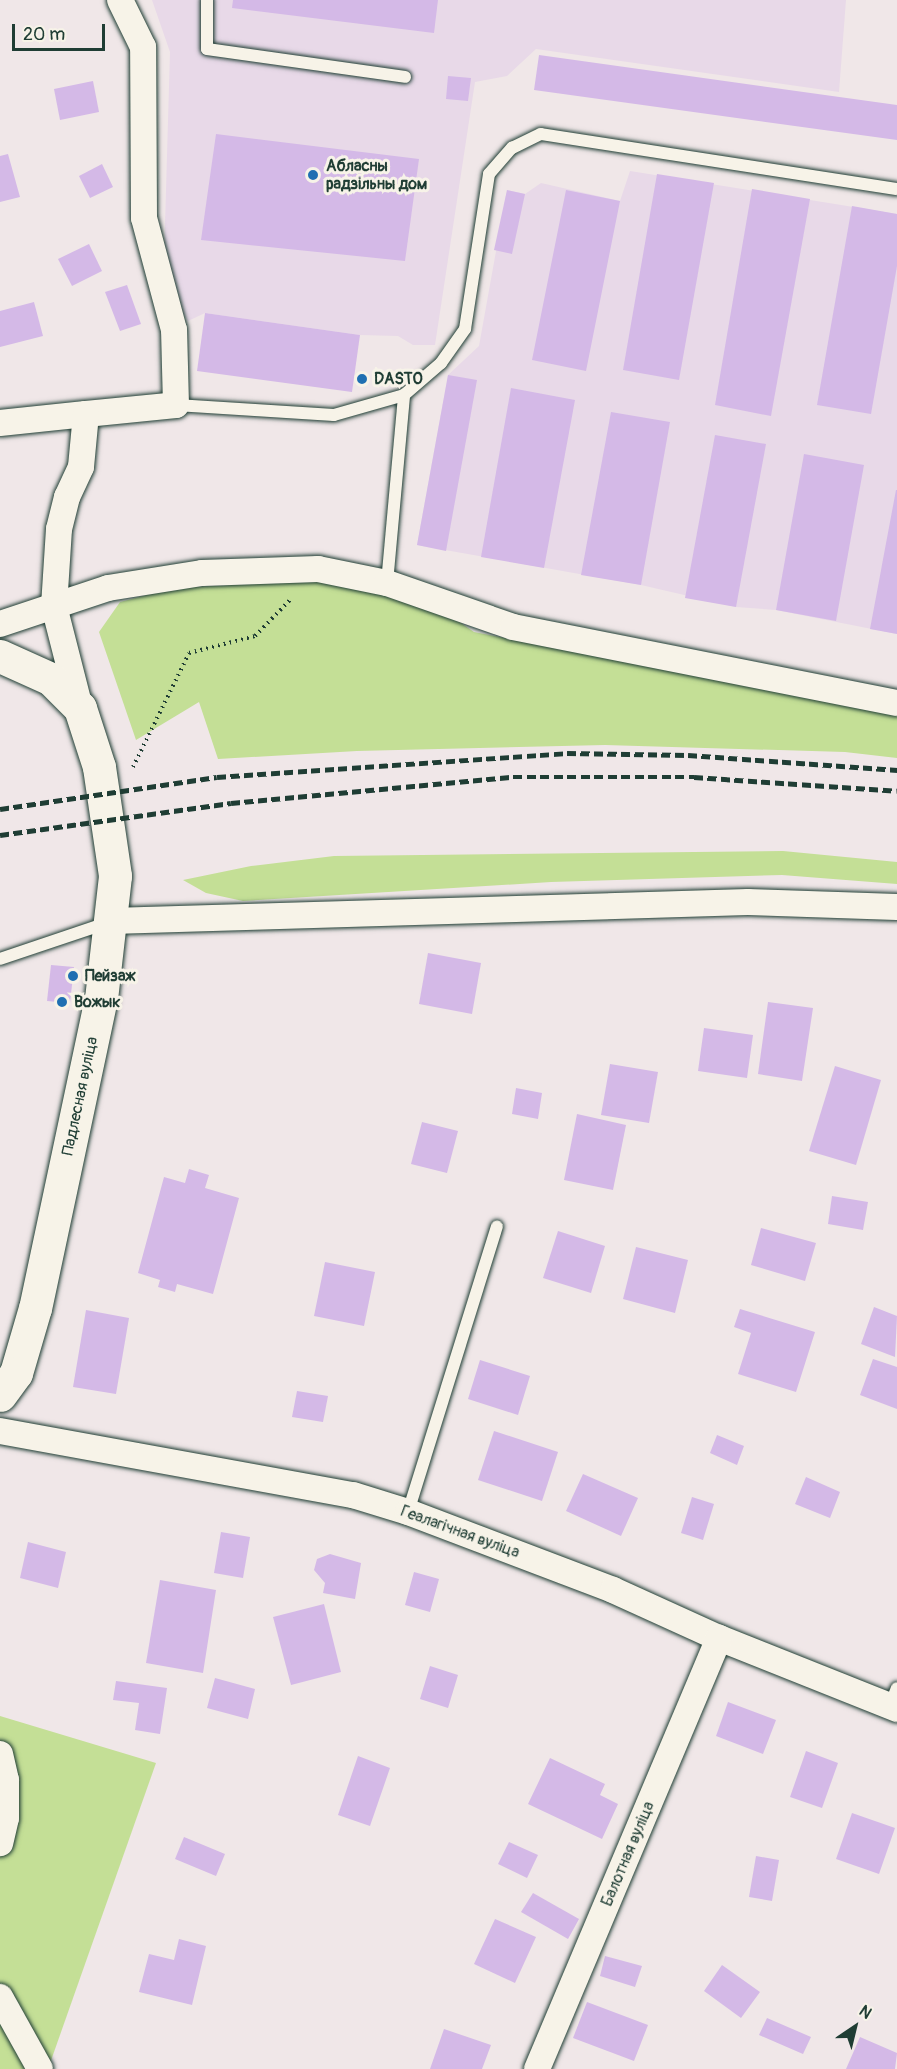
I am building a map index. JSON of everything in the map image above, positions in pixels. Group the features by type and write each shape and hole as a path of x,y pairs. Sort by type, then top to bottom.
{"street":[{"path":"0,423 176,405 174,330 144,218 142,47 120,0"},
{"path":"80,708 54,606 59,529 67,497 81,467 86,414"},
{"path":"0,624 108,588 202,573 318,568 387,583 513,627 897,703"},
{"name":"Падлесная вуліца","path":"0,656 51,679 80,708 99,767 113,844 111,921 101,998 35,1308 16,1373 0,1395"},
{"path":"111,921 748,902 897,907"},
{"name":"Геалагічная вуліца","path":"0,1431 353,1495 408,1512 613,1590 719,1638 895,1701"},
{"name":"Балотная вуліца","path":"537,2069 719,1638"},
{"path":"0,1754 6,1780 6,1818 0,1844"},
{"path":"0,1997 40,2069"}],"lane":[{"path":"207,0 207,49 405,76"},
{"path":"176,405 334,415 404,395 441,363 465,329 489,174 512,148 541,134 897,189"},
{"path":"387,583 404,395"},
{"path":"0,959 111,921"},
{"path":"408,1512 497,1227"}],"path":[{"path":"132,768 189,653 255,636 293,597"}],"shaded area":[{"name":"Абласны радзільны дом","path":"152,0 846,0 839,92 536,49 507,76 475,82 435,345 413,345 398,336 360,335 205,313 188,321 175,300 164,259 170,52"},
{"path":"630,171 897,214 897,634 776,610 736,607 641,585 417,545 448,375 479,346 507,190 525,194 541,183 620,201"}],"green space":[{"path":"308,581 353,584 442,610 474,632 897,714 897,758 845,752 605,745 357,751 218,759 199,702 136,740 99,632 120,602 174,588"},
{"path":"783,851 897,862 897,884 782,875 551,882 243,901 206,893 183,880 251,866 334,856"},
{"path":"0,1716 156,1763 48,2069 0,2069"}],"building":[{"path":"233,0 438,0 434,33 232,8"},
{"path":"539,55 897,105 897,140 534,90"},
{"path":"448,76 471,78 468,101 446,99"},
{"path":"93,81 99,112 60,120 54,89"},
{"path":"216,134 419,159 405,261 201,240"},
{"path":"8,154 20,197 0,202 0,156"},
{"path":"102,164 113,187 90,198 79,176"},
{"path":"657,174 714,183 679,380 623,370"},
{"path":"752,189 810,199 771,416 715,405"},
{"path":"507,190 525,194 512,254 494,250"},
{"path":"566,190 620,201 586,371 532,360"},
{"path":"852,206 897,214 897,266 871,414 817,405"},
{"path":"89,244 102,271 72,286 58,259"},
{"path":"127,285 141,324 120,331 105,292"},
{"path":"34,302 43,336 0,347 0,311"},
{"path":"205,313 360,335 352,392 197,371"},
{"path":"448,375 477,380 446,551 417,545"},
{"path":"511,388 575,400 544,568 481,557"},
{"path":"611,412 670,422 641,585 581,575"},
{"path":"715,435 766,444 736,607 685,598"},
{"path":"804,454 864,465 836,621 776,610"},
{"path":"897,490 897,634 870,629"},
{"path":"428,953 481,963 472,1014 419,1004"},
{"path":"51,965 74,967 70,1003 47,1001"},
{"path":"768,1002 813,1008 802,1081 758,1074"},
{"path":"704,1028 753,1035 747,1078 698,1071"},
{"path":"610,1064 658,1072 649,1123 601,1115"},
{"path":"835,1066 881,1080 856,1165 809,1151"},
{"path":"516,1088 542,1093 538,1119 512,1114"},
{"path":"577,1114 626,1125 613,1190 564,1180"},
{"path":"422,1122 458,1131 447,1173 411,1164"},
{"path":"189,1169 209,1175 205,1188 239,1198 213,1294 177,1284 175,1292 158,1287 160,1280 138,1273 164,1177 185,1183"},
{"path":"832,1196 868,1202 863,1230 828,1224"},
{"path":"761,1228 816,1243 805,1281 751,1265"},
{"path":"558,1231 605,1246 591,1293 543,1278"},
{"path":"636,1247 688,1260 675,1313 623,1299"},
{"path":"325,1262 375,1272 364,1326 314,1316"},
{"path":"874,1307 897,1316 895,1357 861,1344"},
{"path":"740,1309 815,1332 796,1392 738,1374 751,1333 734,1327"},
{"path":"86,1310 129,1318 116,1394 73,1387"},
{"path":"873,1359 897,1367 897,1409 860,1395"},
{"path":"480,1360 530,1376 518,1415 468,1399"},
{"path":"297,1391 328,1396 323,1422 292,1417"},
{"path":"494,1431 558,1452 542,1501 478,1480"},
{"path":"717,1435 744,1446 737,1465 710,1453"},
{"path":"583,1474 638,1498 621,1536 566,1511"},
{"path":"806,1477 840,1492 830,1518 795,1504"},
{"path":"692,1497 714,1504 703,1540 681,1533"},
{"path":"221,1532 250,1537 243,1578 214,1573"},
{"path":"28,1542 66,1552 58,1588 20,1578"},
{"path":"330,1554 361,1563 355,1599 323,1593 325,1583 314,1570 317,1559"},
{"path":"414,1572 439,1579 430,1612 405,1605"},
{"path":"160,1580 216,1590 203,1673 146,1663"},
{"path":"324,1604 341,1672 291,1685 273,1617"},
{"path":"430,1666 458,1675 448,1708 420,1699"},
{"path":"215,1678 255,1689 248,1719 207,1708"},
{"path":"116,1681 167,1688 160,1734 135,1730 139,1703 113,1700"},
{"path":"728,1702 776,1720 763,1754 716,1736"},
{"path":"806,1751 838,1763 822,1808 790,1797"},
{"path":"358,1756 390,1768 370,1826 338,1815"},
{"path":"550,1758 605,1784 600,1795 618,1804 602,1839 528,1804"},
{"path":"852,1813 895,1828 879,1874 836,1859"},
{"path":"184,1837 225,1854 216,1876 175,1859"},
{"path":"509,1842 538,1855 527,1878 498,1864"},
{"path":"756,1856 779,1860 772,1901 749,1897"},
{"path":"533,1893 579,1919 568,1939 521,1912"},
{"path":"495,1919 536,1937 515,1983 474,1964"},
{"path":"179,1939 206,1946 192,2005 139,1992 149,1954 174,1960"},
{"path":"605,1956 642,1966 635,1987 600,1976"},
{"path":"722,1965 760,1992 741,2018 704,1991"},
{"path":"587,2002 648,2025 634,2061 573,2038"},
{"path":"767,2018 811,2037 803,2054 759,2035"},
{"path":"444,2029 491,2045 482,2069 430,2069"},
{"path":"860,2037 897,2053 895,2069 846,2069"}],"railway":[{"path":"0,809 217,777 567,753 688,755 897,770"},
{"path":"0,835 231,803 513,777 694,777 897,791"}],"place":[{"name":"Абласны радзільны дом","path":"313,175"},
{"name":"DASTO","path":"362,379"},
{"name":"Пейзаж","path":"73,976"},
{"name":"Вожык","path":"62,1002"}]}
